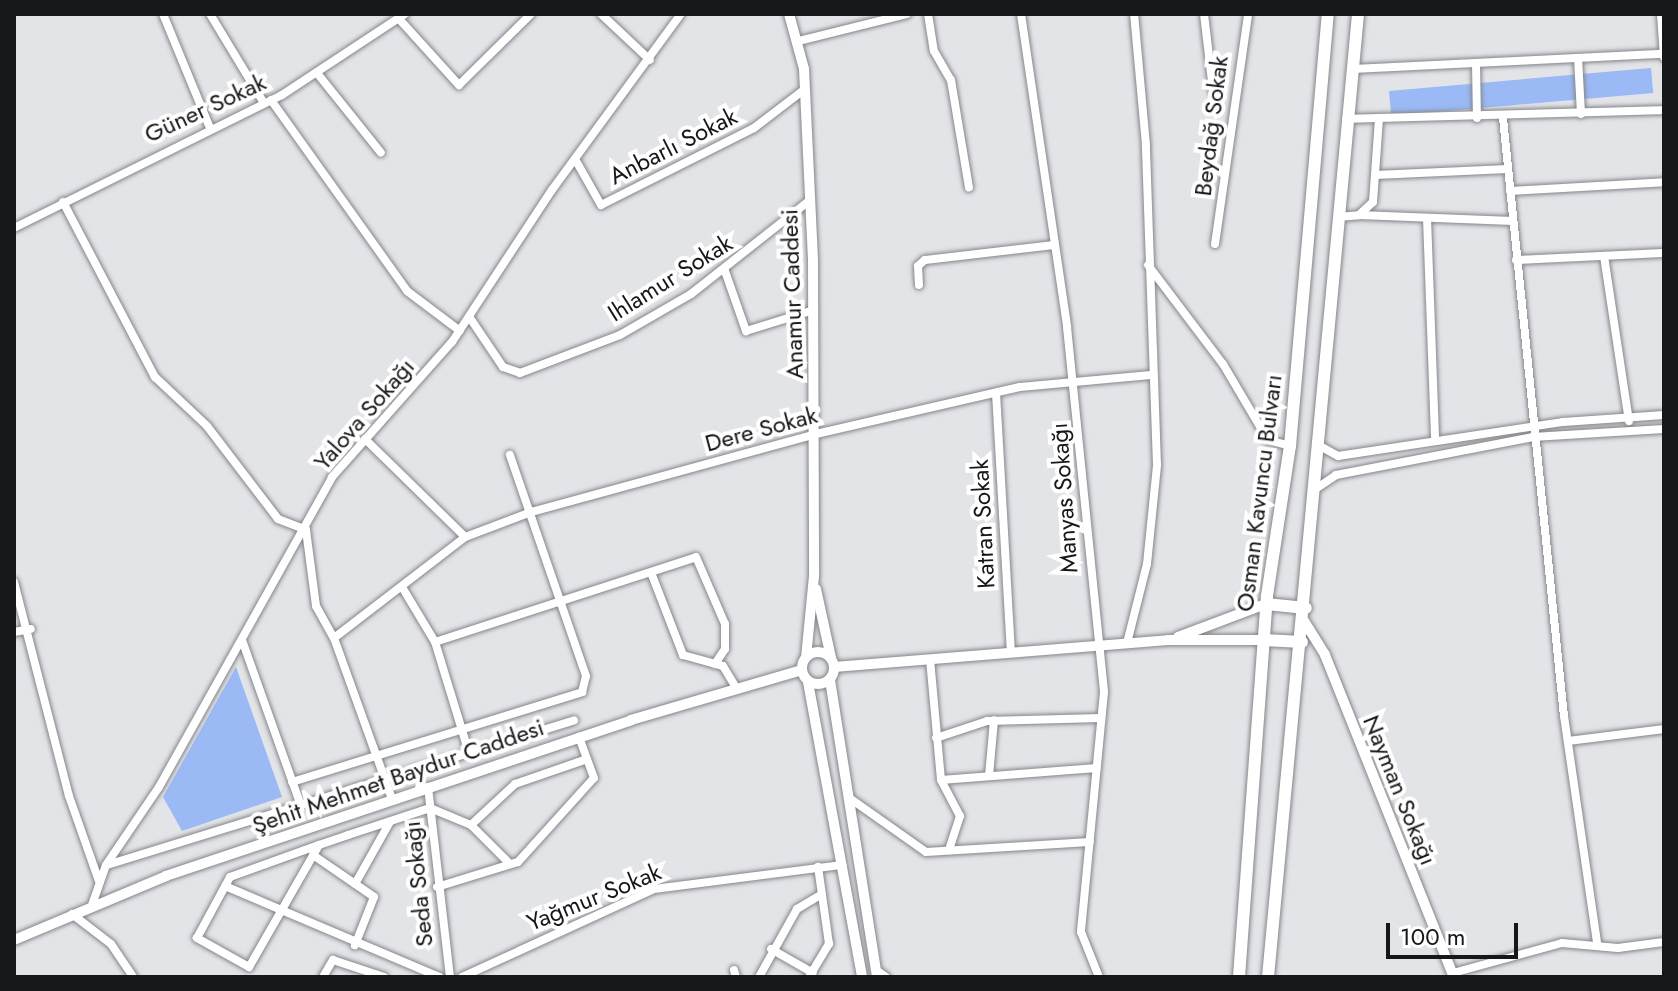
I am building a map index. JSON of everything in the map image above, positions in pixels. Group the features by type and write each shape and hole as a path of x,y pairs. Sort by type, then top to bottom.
{"highway":[{"name":"Osman Kavuncu Bulvarı","path":"1239,977 1266,604 1290,446 1328,14"},
{"path":"1268,977 1317,488 1346,119 1358,14"},
{"path":"1266,604 1305,614"},
{"path":"1264,640 1302,642"}],"street":[{"path":"163,14 210,128"},
{"path":"210,14 268,102 407,291 460,331"},
{"path":"403,17 459,85 531,14"},
{"path":"601,14 650,60"},
{"name":"Yalova Sokağı","path":"92,905 106,865 159,787 306,530 332,477 470,318 575,159 681,14"},
{"name":"Anamur Caddesi","path":"789,14 799,41 805,89 810,200 816,434 814,576"},
{"path":"799,41 907,14"},
{"path":"928,14 934,51 951,80 969,188"},
{"name":"Manyas Sokağı","path":"1021,14 1073,383 1101,718 1081,932 1099,977"},
{"path":"1127,643 1155,507 1146,145 1134,14"},
{"path":"1204,14 1213,90"},
{"name":"Beydağ Sokak","path":"1215,244 1248,14"},
{"path":"1352,69 1664,56 1661,14"},
{"name":"Güner Sokak","path":"14,228 210,128 268,102 403,17"},
{"path":"1578,58 1581,114"},
{"path":"1476,63 1477,118"},
{"path":"317,73 381,153"},
{"name":"Anbarlı Sokak","path":"575,159 601,205 754,128 805,89"},
{"path":"1346,119 1503,118 1664,110"},
{"path":"1503,118 1533,437 1568,741 1597,942"},
{"path":"1359,215 1373,202 1379,119"},
{"path":"1375,175 1508,169"},
{"path":"1510,191 1664,182"},
{"name":"Ihlamur Sokak","path":"470,318 503,367 517,373 620,335 725,271 810,200"},
{"path":"63,202 155,377 207,426 278,519 306,530 316,606 334,638 392,799"},
{"path":"1338,217 1359,215 1513,221"},
{"path":"1427,218 1435,441"},
{"path":"919,285 918,266 925,260 1054,245"},
{"path":"1516,260 1664,253"},
{"path":"1604,256 1629,417 1628,431"},
{"path":"1148,264 1223,364 1268,440 1290,446"},
{"path":"725,271 746,331 814,310"},
{"name":"Dere Sokak","path":"334,638 465,537 531,512 816,434 996,393 1153,375"},
{"name":"Katran Sokak","path":"996,393 1011,652"},
{"path":"1320,446 1338,456 1532,427 1664,415"},
{"path":"1317,488 1336,475 1533,437 1664,429"},
{"path":"365,439 465,537"},
{"path":"292,782 582,692 586,676 510,455"},
{"path":"435,642 562,605 696,557 706,572 725,624 725,649 715,664"},
{"path":"652,575 683,655 715,664 736,688"},
{"path":"814,576 802,670 808,682 862,977"},
{"path":"814,576 832,663 830,680 845,795 877,974 886,977"},
{"path":"14,582 31,629 63,775 99,881"},
{"path":"402,587 435,642 469,753"},
{"path":"1168,640 1266,604"},
{"name":"Nayman Sokağı","path":"1305,614 1325,655 1454,975"},
{"path":"14,632 31,629"},
{"path":"242,640 301,806"},
{"path":"806,657 819,652 832,663 930,659 1168,640 1264,640"},
{"path":"930,659 941,780 960,816 949,850"},
{"name":"Şehit Mehmet Baydur Caddesi","path":"14,940 92,905 392,799 579,737 802,670"},
{"path":"808,682 830,680"},
{"path":"936,738 994,720 1101,718"},
{"path":"106,865 574,720"},
{"path":"989,776 994,720"},
{"path":"1568,741 1664,729"},
{"path":"437,887 510,864 594,778 579,737"},
{"path":"471,825 515,784 587,759"},
{"path":"941,780 1097,768"},
{"name":"Seda Sokağı","path":"428,787 437,887 450,977"},
{"path":"845,795 926,852 1090,842"},
{"path":"319,845 249,967 197,938 230,877 319,845 430,808 471,825 510,864"},
{"path":"355,884 390,821"},
{"path":"313,855 374,897 355,945"},
{"name":"Yağmur Sokak","path":"462,977 654,889 842,865"},
{"path":"771,949 811,975 829,944 818,867"},
{"path":"225,886 355,945 439,977"},
{"path":"759,977 771,949 801,905 822,894"},
{"path":"72,914 111,944 133,977"},
{"path":"1454,975 1562,943 1597,942 1618,948 1664,942"},
{"path":"323,977 333,960 384,977"}],"shaded area":[{"path":"1651,68 1653,93 1391,116 1389,91"},
{"path":"236,667 282,797 182,831 163,797"}]}
